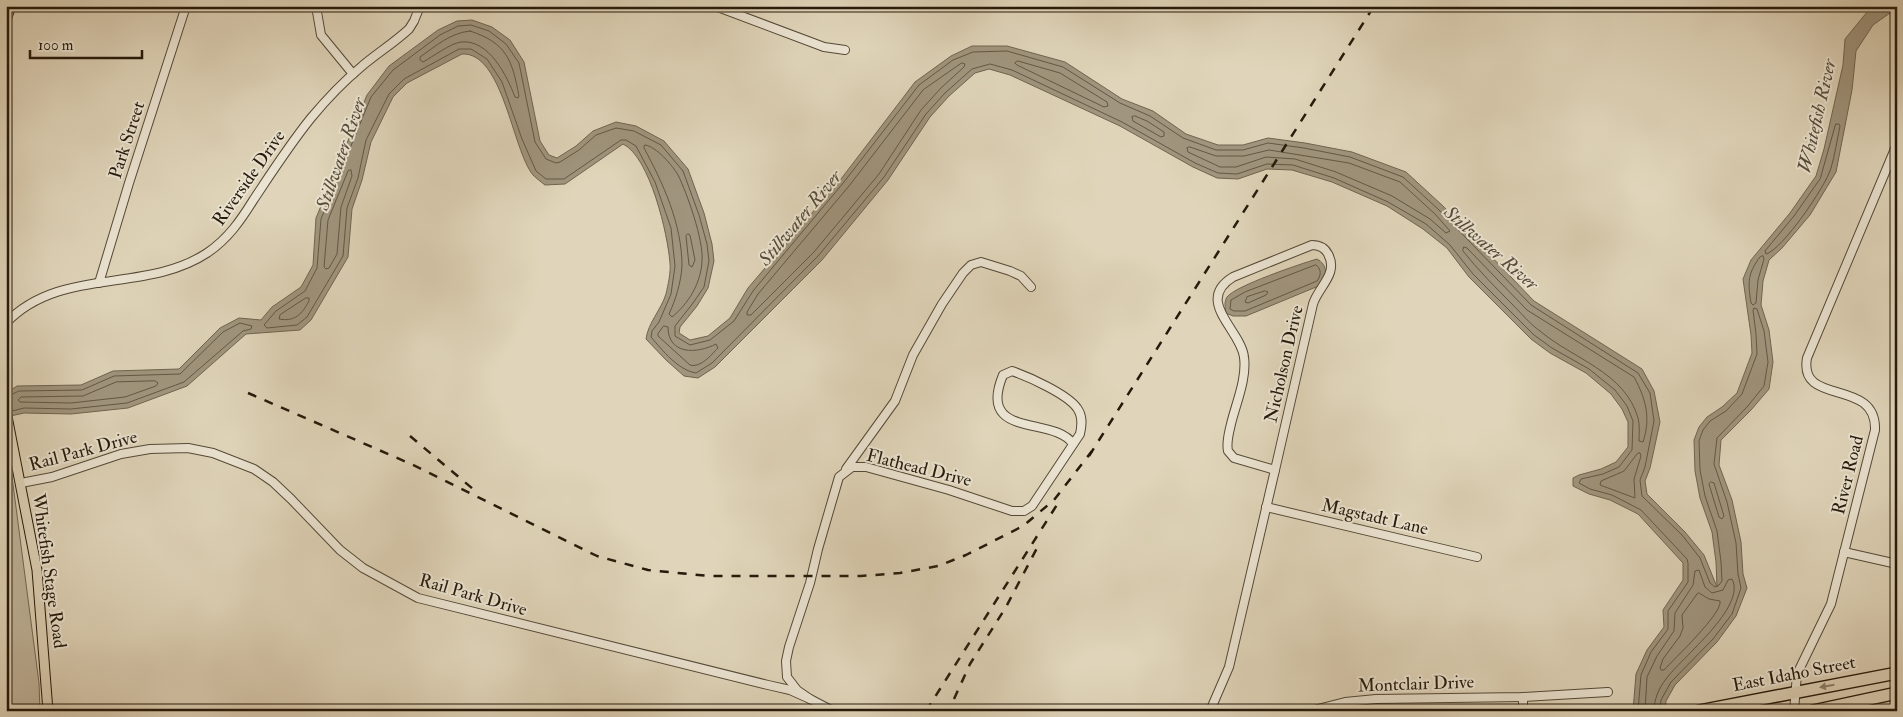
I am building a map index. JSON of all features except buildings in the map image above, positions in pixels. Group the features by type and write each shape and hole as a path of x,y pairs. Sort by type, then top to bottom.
{"highway":[{"name":"East Idaho Street","path":"1699,711 1795,691 1897,673"},
{"path":"1813,711 1897,693"}],"main road":[{"path":"6,20 11,6"},
{"name":"Whitefish Stage Road","path":"6,411 37,570 48,711"}],"street":[{"name":"Park Street","path":"99,282 186,6"},
{"path":"316,6 321,35 353,74"},
{"name":"Riverside Drive","path":"6,323 31,303 58,290 166,271 206,254 220,244 233,231 299,132 353,74 402,36 414,21 420,6"},
{"path":"715,6 824,47 845,50"},
{"name":"River Road","path":"1794,711 1797,674 1831,604 1876,423 1872,410 1862,401 1824,387 1812,380 1808,376 1806,364 1810,350 1897,144"},
{"name":"Nicholson Drive","path":"1210,711 1229,666 1275,470 1314,300 1330,274 1331,263 1326,250 1315,245 1304,247 1233,277 1223,285 1218,298 1221,312 1240,343 1244,360 1242,379 1227,442 1228,449 1234,458 1275,470"},
{"path":"833,711 797,690 787,677 786,661 840,476 851,464 895,401 913,355 942,304 971,265 981,262 995,265 1021,276 1031,287"},
{"path":"1012,371 1023,375 1067,399 1078,408 1082,421 1080,434 1073,444 1062,434 1009,419 1001,410 997,399 1003,375 1012,371"},
{"name":"Flathead Drive","path":"840,476 852,467 866,468 949,490 1012,511 1024,511 1032,506 1073,444"},
{"name":"Rail Park Drive","path":"21,483 52,477 121,454 150,449 188,448 213,453 254,470 273,482 292,499 340,550 363,568 418,598 768,684 790,690 810,699"},
{"name":"Magstadt Lane","path":"1266,507 1477,557"},
{"path":"1844,552 1897,564"},
{"name":"Montclair Drive","path":"1310,711 1345,702 1376,699 1524,697 1608,692"},
{"path":"1523,711 1524,697"}],"shaded area":[{"path":"6,466 11,469 39,683 40,711 6,711"}],"water":[{"path":"1872,6 1897,6 1897,8 1873,25 1856,51 1852,90 1836,172 1810,215 1782,248 1769,260 1763,281 1761,305 1769,330 1773,362 1769,389 1721,440 1719,465 1732,500 1741,542 1743,574 1747,588 1736,616 1717,642 1675,685 1666,701 1665,711 1633,711 1636,674 1647,650 1664,627 1663,610 1683,580 1683,563 1638,514 1610,500 1589,494 1573,486 1573,478 1616,462 1628,447 1628,422 1622,409 1611,394 1586,373 1550,353 1531,339 1469,277 1447,248 1423,229 1387,206 1332,182 1292,170 1267,169 1238,179 1217,178 1193,167 1120,126 1010,75 989,69 975,73 949,96 930,117 888,180 822,260 715,367 698,378 684,376 646,339 649,327 666,294 670,263 666,234 656,198 641,164 633,152 623,144 565,184 545,185 533,175 526,162 505,104 487,68 476,58 462,54 407,83 393,97 371,142 362,180 352,209 348,257 311,320 300,330 246,334 187,386 128,408 71,414 24,413 6,417 6,393 17,386 81,385 113,371 179,369 220,328 239,318 261,320 272,307 301,287 313,265 316,218 367,95 389,66 438,30 457,21 472,20 492,27 510,40 524,62 540,141 549,155 557,158 576,146 593,131 616,122 636,126 664,141 688,169 704,213 712,244 714,261 708,288 697,306 680,327 679,333 690,340 708,336 730,318 748,288 841,179 915,82 951,56 972,46 1007,46 1065,62 1122,99 1153,111 1186,134 1218,145 1243,145 1268,138 1305,143 1352,152 1406,172 1443,206 1534,301 1642,369 1654,391 1660,422 1650,468 1645,481 1647,494 1685,532 1704,555 1717,587 1712,532 1700,498 1695,471 1694,440 1699,427 1707,417 1722,407 1737,393 1752,353 1743,279 1751,260 1790,213 1816,176 1843,65 1845,39"},
{"path":"1317,259 1325,267 1321,285 1246,316 1233,316 1226,313 1225,301 1232,292 1269,276"}],"railway":[{"path":"1089,456 1374,6"},
{"path":"248,393 411,464 597,556 648,570 709,576 861,576 900,573 938,566 966,555 1023,526 1054,500 1092,451"},
{"path":"410,436 473,489"},
{"path":"926,711 1060,500"},
{"path":"954,699 970,664 1006,607 1037,548"}],"water label":[{"name":"Whitefish River","path":"1817,116"},
{"name":"Stillwater River","path":"341,154"},
{"name":"Stillwater River","path":"800,218"},
{"name":"Stillwater River","path":"1491,248"}]}
